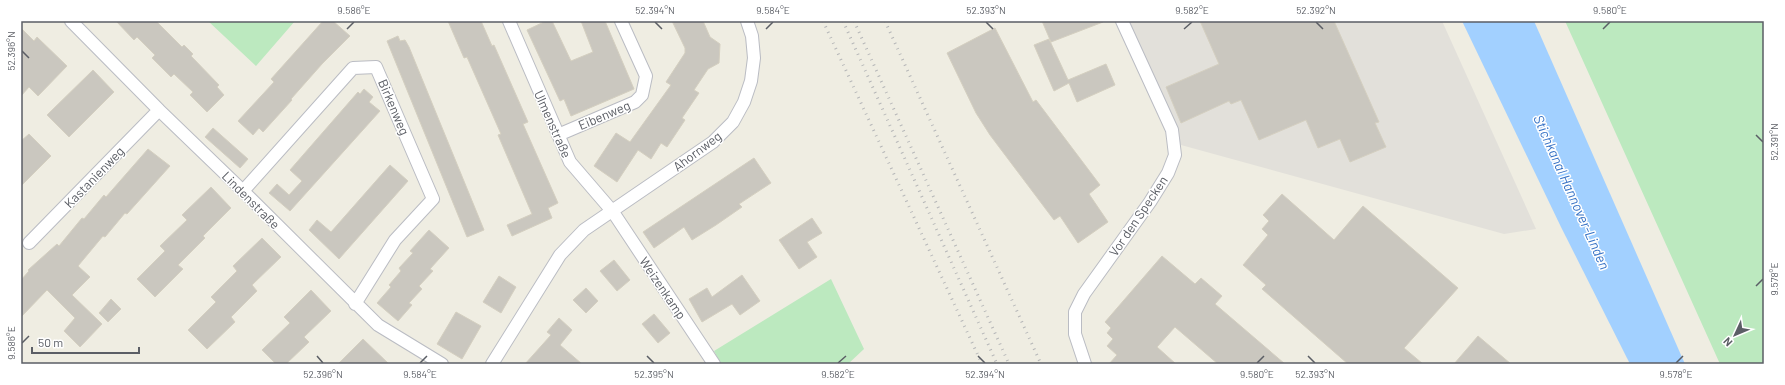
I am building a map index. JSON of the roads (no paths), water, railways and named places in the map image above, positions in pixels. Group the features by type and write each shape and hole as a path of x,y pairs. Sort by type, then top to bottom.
{"street":[{"name":"Lindenstraße","path":"71,21 159,110 244,191 355,304 378,325 442,364"},
{"name":"Ulmenstraße","path":"509,21 570,162 613,212"},
{"name":"Eibenweg","path":"558,135 635,102 642,95 646,76 621,21"},
{"name":"Ahornweg","path":"613,212 713,142 733,122 744,102 751,81 754,58 752,36 747,21"},
{"name":"Vor den Specken","path":"1085,364 1075,334 1075,312 1084,294 1150,202 1168,173 1175,155 1172,130 1122,21"},
{"name":"Birkenweg","path":"244,191 353,68 376,67 433,199 395,240 355,304"},
{"name":"Kastanienweg","path":"29,243 159,110"},
{"path":"492,364 560,255 584,230 613,212"},
{"name":"Weizenkamp","path":"613,212 714,364"}],"water":[{"name":"Stichkanal Hannover-Linden","path":"1462,21 1534,21 1685,364 1630,364 1561,227"}],"railway":[{"path":"823,21 982,364"},
{"path":"843,21 997,364"},
{"path":"854,21 1009,364"},
{"path":"885,21 1041,364"}]}
